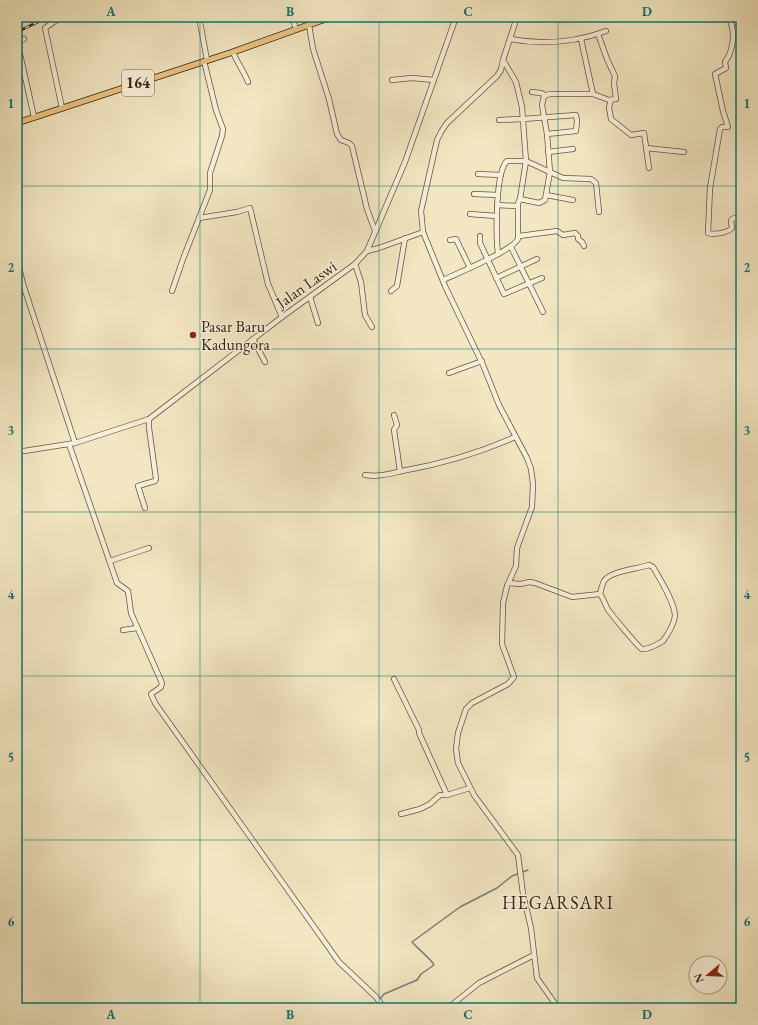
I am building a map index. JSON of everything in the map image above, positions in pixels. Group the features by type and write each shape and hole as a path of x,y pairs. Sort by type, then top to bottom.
{"main road":[{"name":"164","path":"17,123 233,52 331,17"}],"street":[{"path":"61,17 46,28 62,108"},
{"path":"172,291 210,190 210,173 223,129 216,110 199,17"},
{"path":"292,17 296,29"},
{"name":"Jalan Laswi","path":"17,450 24,451 76,443 149,418 282,317 356,264 367,251 405,162 456,17"},
{"path":"517,17 501,70 497,76 447,123 441,132 421,211 423,232 443,280 482,361 499,405 527,458 531,469 533,484 532,507 517,548 516,566 503,603 502,644 514,677 508,684 472,703 466,709 458,733 456,749 458,763 470,788 518,855 523,894 531,928 538,978 558,1008"},
{"path":"728,17 732,25 733,45 730,56 725,62 726,68 715,74 728,127 722,127 720,129 713,162 708,233 712,234 730,230 732,228 732,219 741,216"},
{"path":"309,25 313,49 329,98 337,134 341,140 352,146 368,214 375,231"},
{"path":"510,39 524,42 538,42 581,38 606,31"},
{"path":"532,92 545,95 593,94 609,100 616,99 614,83 615,76 598,34"},
{"path":"17,43 24,38"},
{"path":"581,38 593,94"},
{"path":"233,52 238,64 246,74 248,82"},
{"path":"20,54 34,117"},
{"path":"443,280 498,254 517,242 517,206 520,200 526,161 522,107 516,82 503,60"},
{"path":"392,80 412,78 434,80"},
{"path":"520,200 539,203 545,200 550,172 547,134 542,105 542,97 545,95"},
{"path":"609,100 611,119 631,135 644,133 649,168"},
{"path":"499,120 574,114 577,116 576,131 547,134"},
{"path":"646,148 684,152"},
{"path":"548,152 573,149"},
{"path":"498,254 496,235 497,205 501,174 507,161 526,161 564,178 594,180 596,182 599,212"},
{"path":"478,174 501,174"},
{"path":"474,194 498,195"},
{"path":"546,195 573,200"},
{"path":"497,205 517,206"},
{"path":"199,218 237,212 250,208 268,284 282,317"},
{"path":"470,214 496,216"},
{"path":"518,236 557,231 563,235 575,233 584,246"},
{"path":"367,251 423,232"},
{"path":"480,236 480,243 504,294 542,278"},
{"path":"391,291 397,286 405,238"},
{"path":"450,240 456,239 470,268"},
{"path":"510,247 543,312"},
{"path":"17,259 23,284 76,443"},
{"path":"496,278 537,259"},
{"path":"356,264 361,282 365,315 372,327"},
{"path":"310,297 318,323"},
{"path":"253,339 265,362"},
{"path":"449,373 482,361"},
{"path":"394,415 397,424 394,430 400,471"},
{"path":"144,508 138,486 155,481 156,479 149,418"},
{"path":"366,475 380,476 458,458 492,448 515,437"},
{"path":"68,444 117,583 128,591 130,608 137,628 162,683 161,687 151,694 155,703 339,962 376,997 382,1006 377,1008"},
{"path":"110,561 149,548"},
{"path":"649,565 654,567 667,591 675,614 674,620 663,641 642,649 639,647 607,608 600,594 603,582 616,573 649,565"},
{"path":"509,583 535,583 572,597 600,594"},
{"path":"123,630 137,628"},
{"path":"394,679 419,730 447,795"},
{"path":"401,814 420,809 430,804 437,797 470,788"},
{"path":"448,1008 480,983 534,955"}],"waterway":[{"path":"380,999 384,994 417,980 421,974 434,965 412,942 460,907 497,888 512,876 528,870"},
{"path":"376,1008 378,1002"}],"railway":[{"path":"17,32 48,17"}],"place":[{"name":"Pasar Baru Kadungora","path":"193,335"}],"district":[{"name":"HEGARSARI","path":"558,903"}]}
